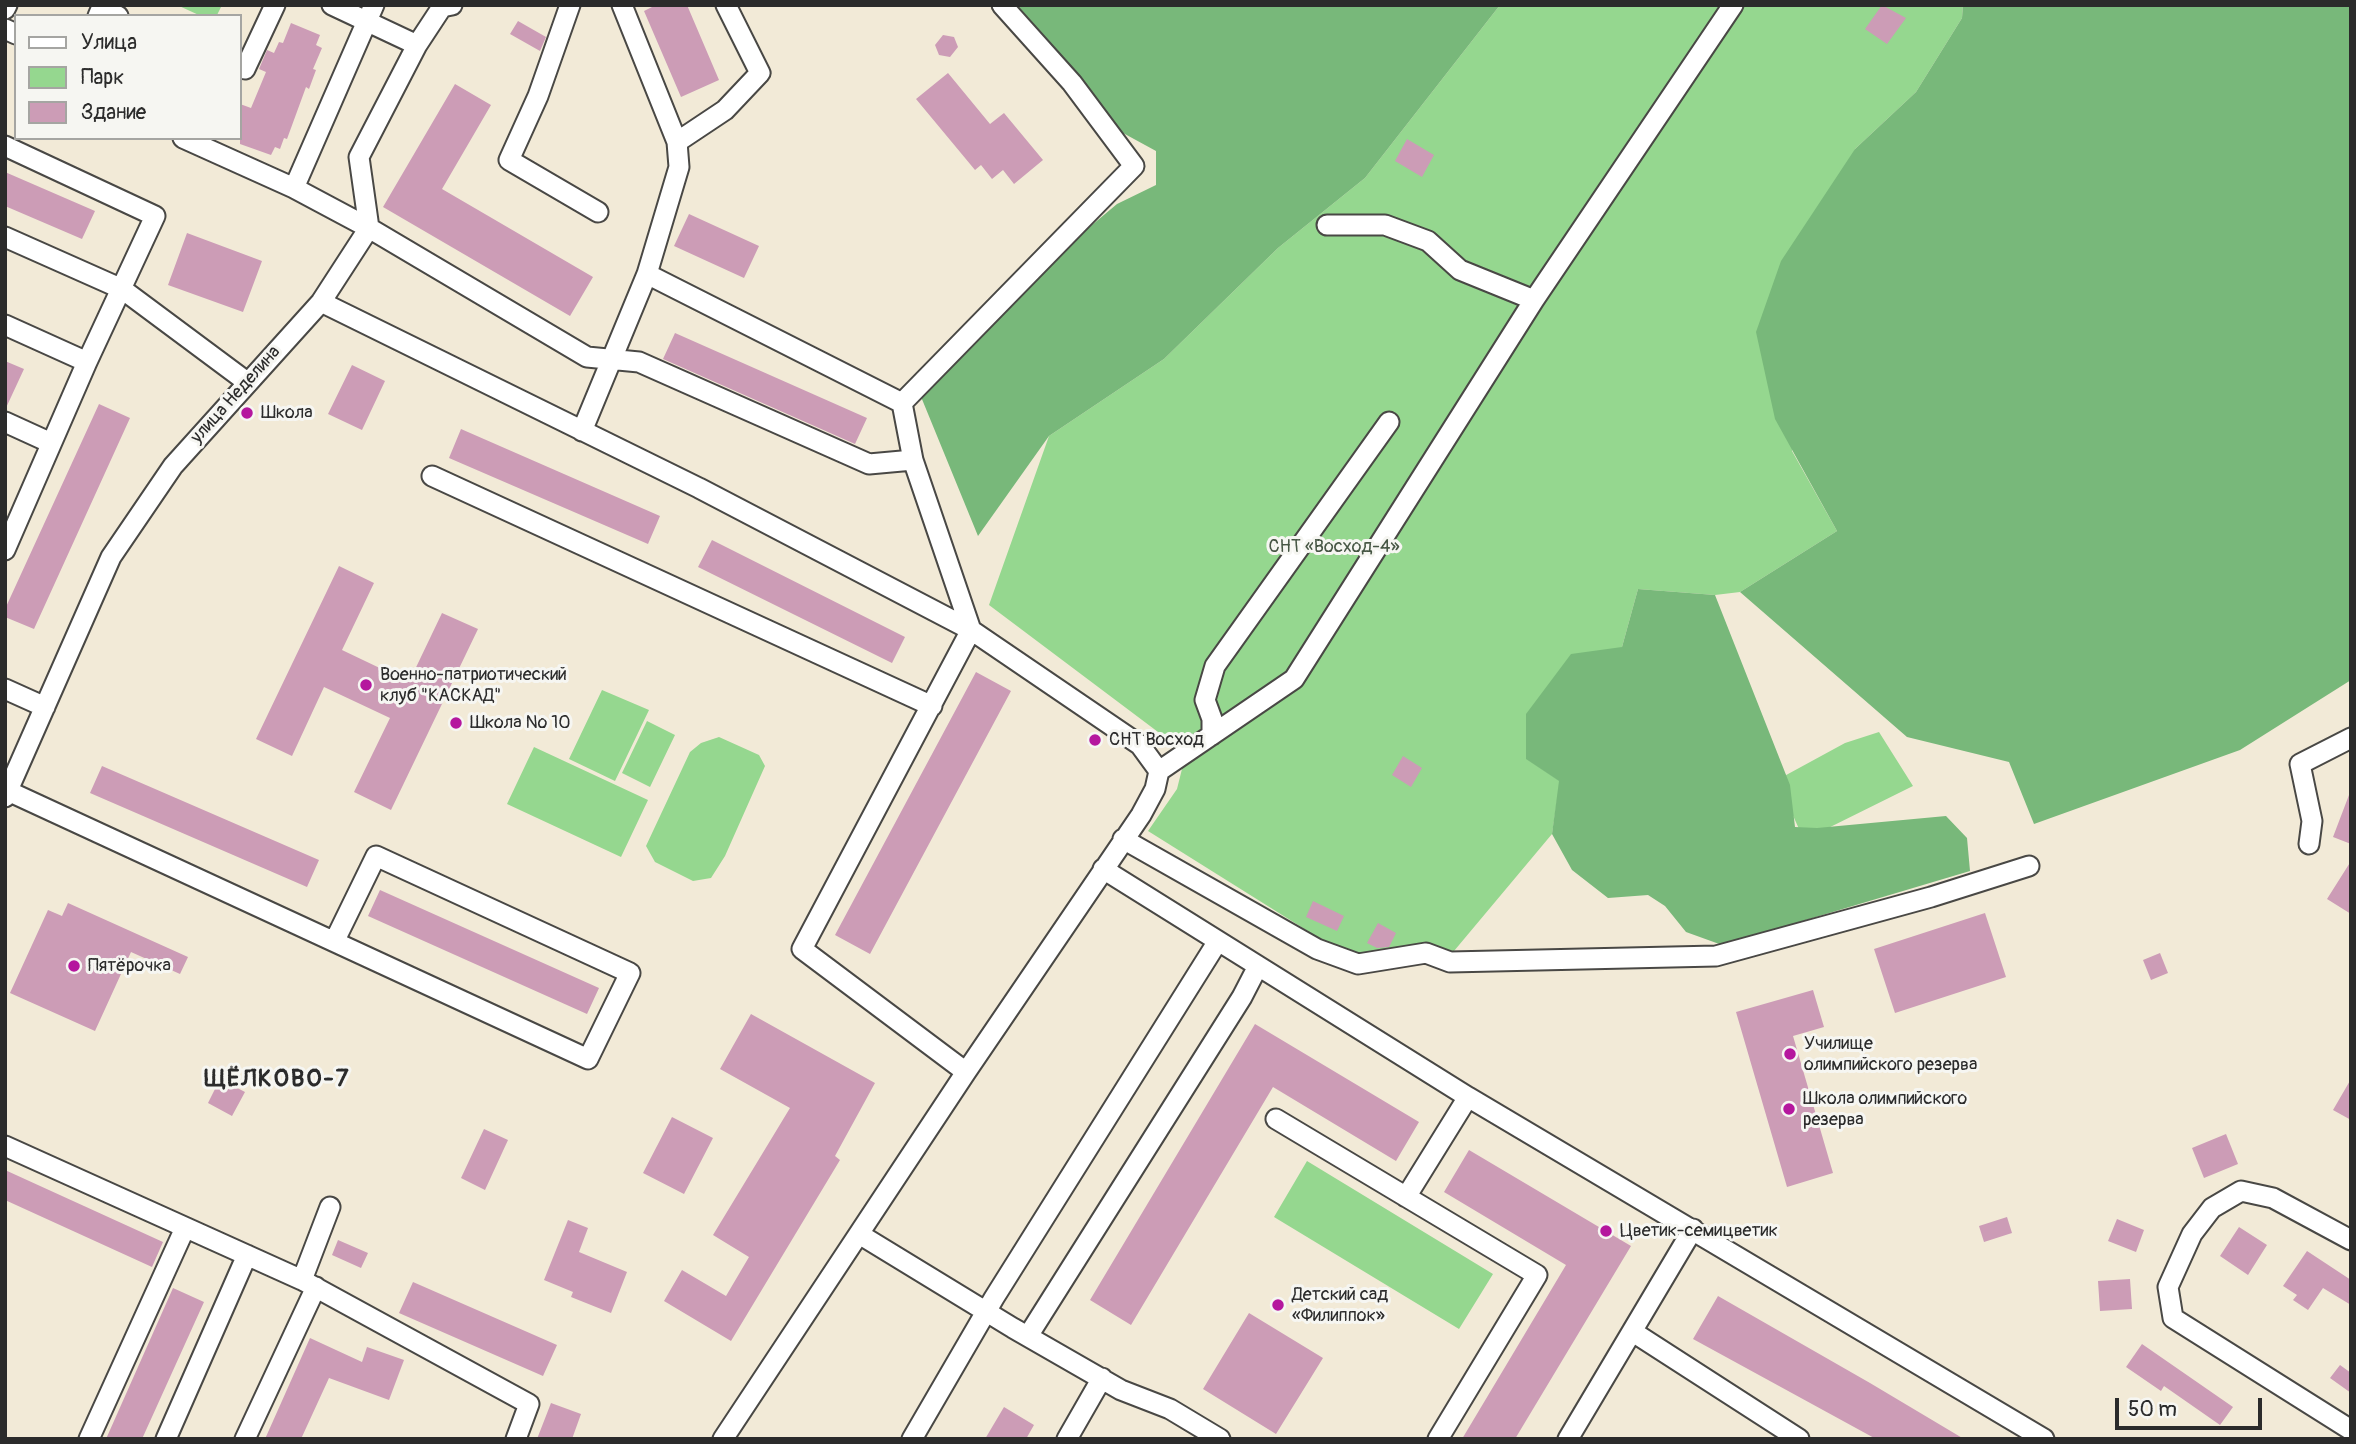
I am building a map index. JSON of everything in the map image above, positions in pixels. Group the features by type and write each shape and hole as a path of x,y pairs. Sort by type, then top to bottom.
{"street":[{"path":"242,67 245,69 275,5"},
{"path":"332,5 370,13 417,45"},
{"path":"369,228 359,157 417,45 442,7 452,5"},
{"path":"570,5 538,96 509,160 598,212"},
{"path":"582,431 648,274 679,167 677,142 622,5"},
{"path":"677,142 725,110 760,73 726,5"},
{"path":"902,403 1134,166 1072,83 1002,5"},
{"path":"723,1439 1124,839 1155,789 1159,771 1294,679 1534,300 1733,5"},
{"path":"294,188 370,13"},
{"path":"187,140 294,188 369,228 587,357 639,362 869,464 913,460"},
{"path":"5,146 155,216 87,362 5,551"},
{"path":"1327,225 1385,225 1428,241 1460,270 1534,300"},
{"name":"улица Неделина","path":"6,794 111,557 173,466 321,302 369,228"},
{"path":"5,237 122,289 247,382"},
{"path":"648,274 902,403"},
{"path":"321,302 699,488 971,630 1140,745 1159,771"},
{"path":"5,325 87,362"},
{"path":"902,403 913,460 971,630 802,949 966,1072"},
{"path":"5,422 51,443"},
{"path":"1212,735 1212,719 1205,699 1215,666 1389,422"},
{"path":"432,476 932,706"},
{"path":"5,689 45,707"},
{"path":"2309,844 2312,821 2300,764 2351,738"},
{"path":"6,794 335,940 588,1059 630,973 376,856 335,940"},
{"path":"1124,839 1317,949 1358,964 1426,953 1450,962 1716,956 1931,897 2029,866"},
{"path":"1103,869 1468,1097 2044,1439"},
{"path":"912,1439 986,1311 1218,941"},
{"path":"1028,1336 1242,997 1258,967"},
{"path":"1406,1197 1468,1097"},
{"path":"1276,1119 1537,1275 1438,1439"},
{"path":"5,1146 309,1283 529,1404 516,1439"},
{"path":"2351,1240 2273,1198 2241,1191 2212,1208 2192,1234 2168,1287 2173,1318 2351,1430"},
{"path":"245,1439 309,1283 330,1207"},
{"path":"89,1439 185,1228"},
{"path":"1567,1439 1693,1229"},
{"path":"859,1234 1028,1336 1136,1396 1170,1409 1220,1439"},
{"path":"166,1439 247,1255"},
{"path":"1633,1332 1799,1439"},
{"path":"1066,1439 1102,1378"}],"green space":[{"path":"177,5 222,5 218,14 197,14"},
{"path":"1005,5 1500,5 1365,178 1278,248 1164,359 1049,436 978,536 917,387 1024,282 1117,204 1156,185 1156,151 1123,133 1079,79"},
{"name":"СНТ «Восход-4»","path":"1500,5 1963,5 1962,18 1916,92 1855,149 1792,451 1837,531 1740,592 1715,595 1638,589 1622,647 1526,758 1560,781 1552,834 1454,951 1375,956 1338,950 1148,831 1177,789 1186,753 989,605 1049,436 1164,359 1278,248 1365,178"},
{"path":"1963,5 2351,5 2351,680 2240,750 2034,824 2009,762 1907,737 1740,592 1837,531 1775,419 1756,332 1781,261 1855,149 1916,92 1962,18"},
{"path":"1638,589 1715,595 1790,785 1795,827 1817,828 1946,816 1967,838 1970,871 1722,945 1686,932 1665,906 1648,895 1608,898 1572,870 1552,834 1559,781 1526,759 1526,714 1571,654 1622,647"},
{"path":"602,690 649,710 615,781 569,759"},
{"path":"647,721 675,735 650,787 622,773"},
{"path":"1879,732 1913,786 1804,840 1777,780 1845,743"},
{"path":"719,737 759,755 765,766 725,856 711,878 693,881 655,862 646,846 690,752 701,743"},
{"path":"534,747 648,800 621,857 507,804"},
{"path":"1307,1161 1493,1274 1459,1329 1274,1217"}],"building":[{"path":"656,5 687,5 719,80 681,97 644,11"},
{"path":"1882,5 1906,18 1887,44 1865,29"},
{"path":"518,21 546,37 540,51 510,34"},
{"path":"291,23 320,35 316,45 322,48 313,69 316,70 309,89 306,87 287,139 284,138 280,149 275,147 271,155 240,144 242,105 251,108 266,72 259,69 267,50 274,53 279,42 283,43"},
{"path":"943,35 954,37 958,47 950,57 939,55 935,45"},
{"path":"948,73 990,124 1004,113 1043,160 1014,184 1003,170 992,179 981,165 975,170 916,99"},
{"path":"455,84 491,105 442,189 593,277 570,316 383,207"},
{"path":"1407,139 1434,155 1422,177 1395,161"},
{"path":"5,172 95,211 82,239 5,206"},
{"path":"689,214 759,246 744,278 674,246"},
{"path":"187,233 262,261 243,312 168,285"},
{"path":"675,333 867,418 855,444 663,359"},
{"path":"5,361 24,369 5,410"},
{"path":"352,365 385,381 362,430 328,414"},
{"path":"99,404 130,418 34,629 5,617 5,609"},
{"path":"461,429 660,516 648,544 449,458"},
{"path":"712,540 905,637 892,663 698,567"},
{"path":"339,566 374,583 342,650 409,682 442,613 478,629 391,810 354,792 390,718 324,687 292,756 256,739"},
{"path":"976,672 1011,691 870,954 835,935"},
{"path":"1403,756 1422,768 1411,787 1392,775"},
{"path":"102,766 319,860 307,887 90,793"},
{"path":"2349,795 2351,796 2351,844 2333,837"},
{"path":"2351,861 2351,914 2327,899"},
{"path":"380,890 599,988 587,1014 368,916"},
{"path":"1313,901 1344,916 1337,931 1306,917"},
{"name":"Пятёрочка","path":"68,903 188,957 180,974 131,952 95,1031 10,993 48,910 62,916"},
{"path":"1985,913 2006,977 1895,1013 1874,949"},
{"path":"1378,923 1396,933 1389,947 1377,948 1367,943"},
{"path":"2160,953 2168,973 2151,980 2143,960"},
{"name":"Школа олимпийского резерва","path":"1813,990 1824,1027 1793,1036 1833,1173 1787,1187 1736,1012"},
{"path":"751,1014 875,1083 835,1156 840,1160 731,1341 664,1301 682,1270 726,1296 749,1257 713,1235 790,1108 720,1069"},
{"path":"1255,1024 1419,1122 1396,1161 1273,1087 1131,1325 1090,1300"},
{"path":"220,1079 245,1092 232,1116 208,1103"},
{"path":"2351,1079 2351,1120 2333,1110"},
{"path":"672,1117 713,1138 684,1194 643,1173"},
{"path":"484,1129 508,1140 485,1190 461,1178"},
{"path":"2226,1134 2238,1164 2204,1178 2192,1148"},
{"path":"1469,1150 1631,1246 1515,1439 1462,1439 1566,1265 1444,1192"},
{"path":"5,1170 163,1242 152,1267 5,1200"},
{"path":"2007,1217 2012,1233 1984,1242 1979,1226"},
{"path":"2117,1219 2144,1230 2136,1252 2108,1241"},
{"path":"568,1220 588,1228 579,1252 627,1272 611,1313 571,1297 573,1292 544,1280"},
{"path":"2239,1227 2267,1245 2248,1275 2220,1256"},
{"path":"338,1240 368,1253 361,1268 332,1255"},
{"path":"2307,1251 2351,1280 2351,1305 2323,1288 2308,1310 2293,1300 2297,1295 2283,1286"},
{"path":"2130,1279 2132,1309 2100,1311 2098,1281"},
{"path":"413,1282 557,1345 543,1376 399,1313"},
{"path":"173,1288 204,1302 142,1439 106,1439"},
{"path":"1718,1296 1964,1439 1876,1439 1693,1339"},
{"path":"1249,1313 1323,1358 1276,1434 1203,1389"},
{"path":"310,1338 362,1362 367,1347 404,1360 389,1400 329,1378 301,1439 265,1439"},
{"path":"2142,1344 2233,1407 2220,1425 2164,1386 2161,1391 2126,1367"},
{"path":"2340,1365 2351,1373 2351,1393 2330,1378"},
{"path":"551,1403 581,1414 572,1439 537,1439"},
{"path":"1004,1407 1034,1425 1026,1439 985,1439"}],"place":[{"name":"Школа","path":"247,413"},
{"name":"Военно-патриотический клуб \"КАСКАД\"","path":"366,685"},
{"name":"Школа № 10","path":"456,723"},
{"name":"СНТ Восход","path":"1095,740"},
{"name":"Пятёрочка","path":"74,966"},
{"name":"Училище олимпийского резерва","path":"1790,1054"},
{"name":"Школа олимпийского резерва","path":"1789,1109"},
{"name":"Цветик-семицветик","path":"1606,1231"},
{"name":"Детский сад «Филиппок»","path":"1278,1305"}],"district":[{"name":"ЩЁЛКОВО-7","path":"277,1080"}]}
